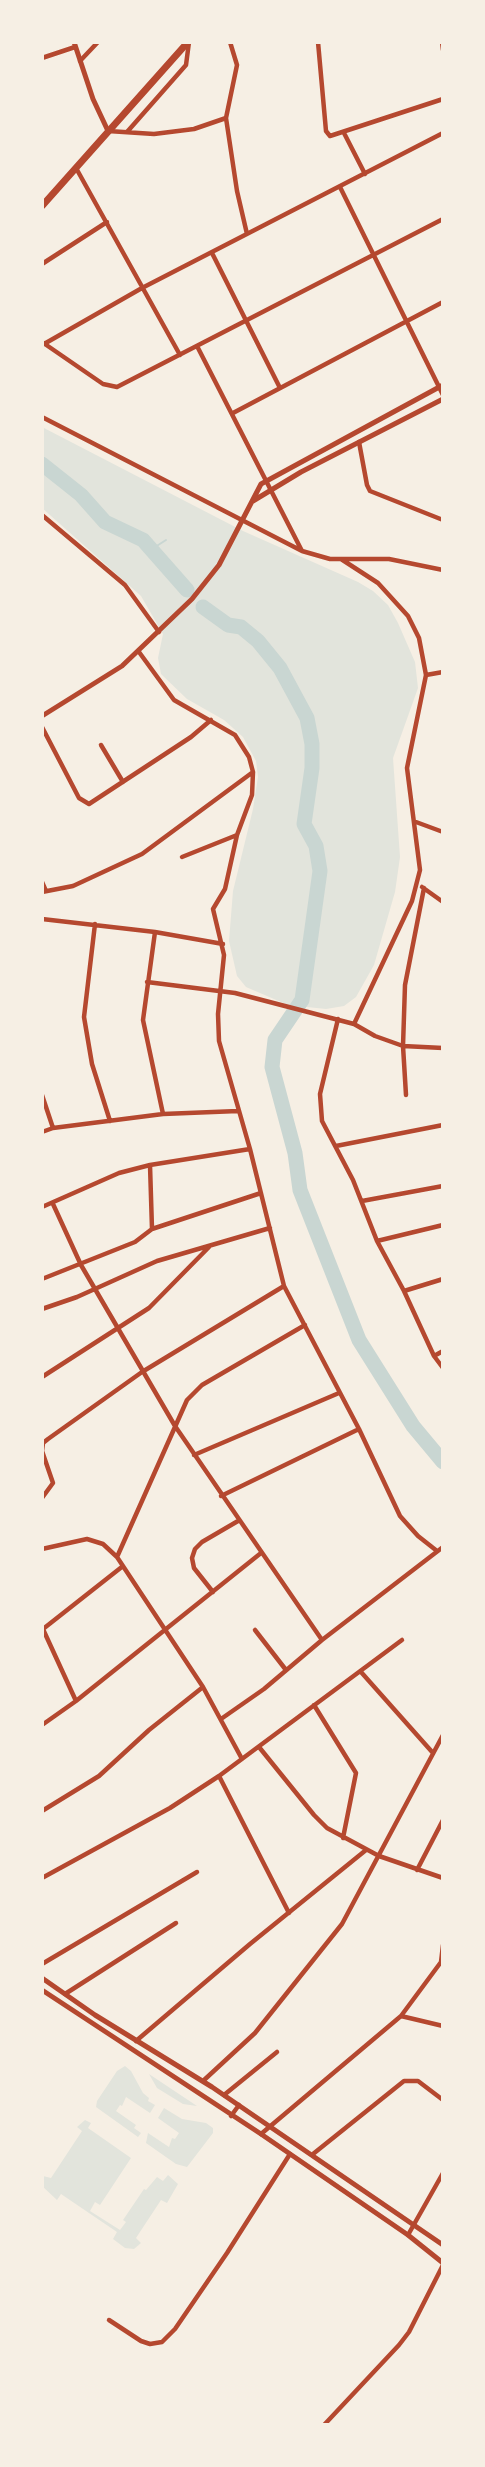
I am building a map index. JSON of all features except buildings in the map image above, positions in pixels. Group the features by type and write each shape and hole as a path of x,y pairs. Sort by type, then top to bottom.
{"main road":[{"path":"42,206 188,42"}],"street":[{"path":"80,61 98,42"},
{"path":"128,132 186,65 188,42"},
{"path":"230,42 237,65 226,118 237,191 247,234"},
{"path":"318,42 327,131 330,136 334,137 443,99"},
{"path":"442,42 443,50"},
{"path":"42,58 75,44 108,131 154,134 179,131 226,118"},
{"path":"443,132 142,288 43,343 102,384 112,387 125,384 246,319 443,219"},
{"path":"344,133 365,174"},
{"path":"76,168 180,355"},
{"path":"252,502 271,489 443,397 441,386 340,187"},
{"path":"42,264 107,222"},
{"path":"212,253 279,386"},
{"path":"233,413 279,386 443,302"},
{"path":"197,346 302,551"},
{"path":"42,716 122,666 159,632 213,573 257,489 267,480 441,386"},
{"path":"42,417 242,521 317,557 389,559 443,570"},
{"path":"359,430 367,485 370,491 443,520"},
{"path":"42,515 125,585 159,632"},
{"path":"341,559 378,583 408,616 419,638 426,675 407,768 420,858 417,883 400,927 354,1024"},
{"path":"139,652 174,700 211,720 241,741 249,757 253,772 252,795 237,834 225,889 213,909 223,944 219,1041 250,1149 284,1286 359,1430 400,1516 410,1529 437,1551"},
{"path":"426,675 443,672"},
{"path":"42,727 79,798 85,804 191,737 211,720"},
{"path":"101,746 123,782"},
{"path":"42,882 44,891 73,886 142,854 253,772"},
{"path":"416,822 443,832"},
{"path":"182,857 237,834"},
{"path":"417,883 443,902"},
{"path":"406,1095 403,1046 405,985 424,888"},
{"path":"42,919 154,932 223,944"},
{"path":"95,924 84,1017 92,1064 110,1121"},
{"path":"154,932 143,1020 164,1114"},
{"path":"147,982 220,990 338,1019 403,1046 443,1048"},
{"path":"338,1019 319,1103 322,1121 362,1201 376,1241 404,1291 434,1356 443,1368"},
{"path":"42,1095 53,1128"},
{"path":"42,1132 53,1128 164,1114 238,1111"},
{"path":"336,1146 443,1125"},
{"path":"42,1207 119,1173 150,1165 250,1149"},
{"path":"150,1165 152,1229"},
{"path":"362,1201 443,1186"},
{"path":"42,1279 135,1242 152,1229 261,1193"},
{"path":"52,1204 81,1265 175,1426 238,1521 322,1640"},
{"path":"376,1241 443,1225"},
{"path":"42,1309 157,1261 270,1228"},
{"path":"42,1377 154,1303 211,1245"},
{"path":"404,1291 443,1279"},
{"path":"42,1498 53,1483 42,1451 43,1443 142,1372 284,1286"},
{"path":"117,1557 187,1400 202,1385 305,1325"},
{"path":"434,1356 443,1352"},
{"path":"194,1455 339,1393"},
{"path":"221,1496 359,1430"},
{"path":"213,1592 194,1568 192,1558 195,1549 202,1542 238,1521"},
{"path":"42,1549 87,1539 103,1544 117,1557 203,1687 242,1759"},
{"path":"221,1719 443,1547"},
{"path":"42,1725 76,1701 261,1553"},
{"path":"76,1701 42,1628 123,1566"},
{"path":"255,1630 285,1670"},
{"path":"42,1878 170,1808 219,1776 402,1640"},
{"path":"42,1645 49,1642"},
{"path":"361,1672 433,1753"},
{"path":"42,1811 99,1776 149,1730 203,1687"},
{"path":"314,1705 356,1773 343,1838"},
{"path":"203,2081 255,2033 335,1934 443,1735"},
{"path":"259,1747 314,1815 343,1838 379,1856 443,1878"},
{"path":"219,1776 289,1913"},
{"path":"417,1870 443,1820"},
{"path":"136,2041 366,1850"},
{"path":"42,1964 196,1872"},
{"path":"65,1994 176,1923"},
{"path":"261,2134 401,2016 442,1962 443,1945"},
{"path":"42,1978 313,2154 443,2245"},
{"path":"42,1990 261,2134 408,2235 443,2264 404,2339 389,2358 324,2425"},
{"path":"401,2016 443,2026"},
{"path":"124,2045 129,2036"},
{"path":"224,2095 277,2052"},
{"path":"313,2154 399,2084 409,2080 418,2081 443,2100"},
{"path":"231,2116 239,2105"},
{"path":"109,2320 150,2344 162,2342 175,2329 217,2268 290,2154"},
{"path":"408,2235 443,2173"}],"shaded area":[{"path":"42,427 243,531 358,582 373,591 388,605 398,623 415,662 418,688 393,758 400,857 395,892 374,965 356,997 344,1006 326,1009 288,1005 246,987 237,976 229,941 233,891 253,809 258,777 256,761 243,737 224,720 187,699 161,674 158,658 163,634 141,596 42,508"},
{"path":"125,2066 149,2098 148,2101 155,2105 150,2113 126,2097 122,2106 120,2105 116,2111 136,2125 134,2128 141,2133 138,2137 96,2107 97,2101 117,2071"},
{"path":"149,2074 197,2106 183,2104 157,2088"},
{"path":"164,2108 182,2119 206,2123 213,2128 213,2133 187,2167 176,2164 146,2143 148,2133 169,2147 172,2138 175,2139 179,2133 158,2118"},
{"path":"85,2120 91,2123 88,2128 131,2158 100,2205 95,2202 90,2211 120,2230 126,2222 123,2220 144,2189 146,2190 157,2177 163,2181 168,2175 178,2184 167,2203 161,2200 136,2238 141,2243 134,2249 125,2248 113,2239 117,2232 61,2194 57,2200 42,2186 43,2176 51,2178 82,2131 77,2127"}],"waterway":[{"path":"42,464 81,495 105,522 143,540 187,590"},
{"path":"152,549 166,540"},
{"path":"203,607 228,625 241,627 258,641 280,668 307,718 312,744 312,768 304,824 316,846 320,871 302,1000 275,1040 272,1067 295,1153 300,1190 359,1340 413,1426 443,1462"}]}
